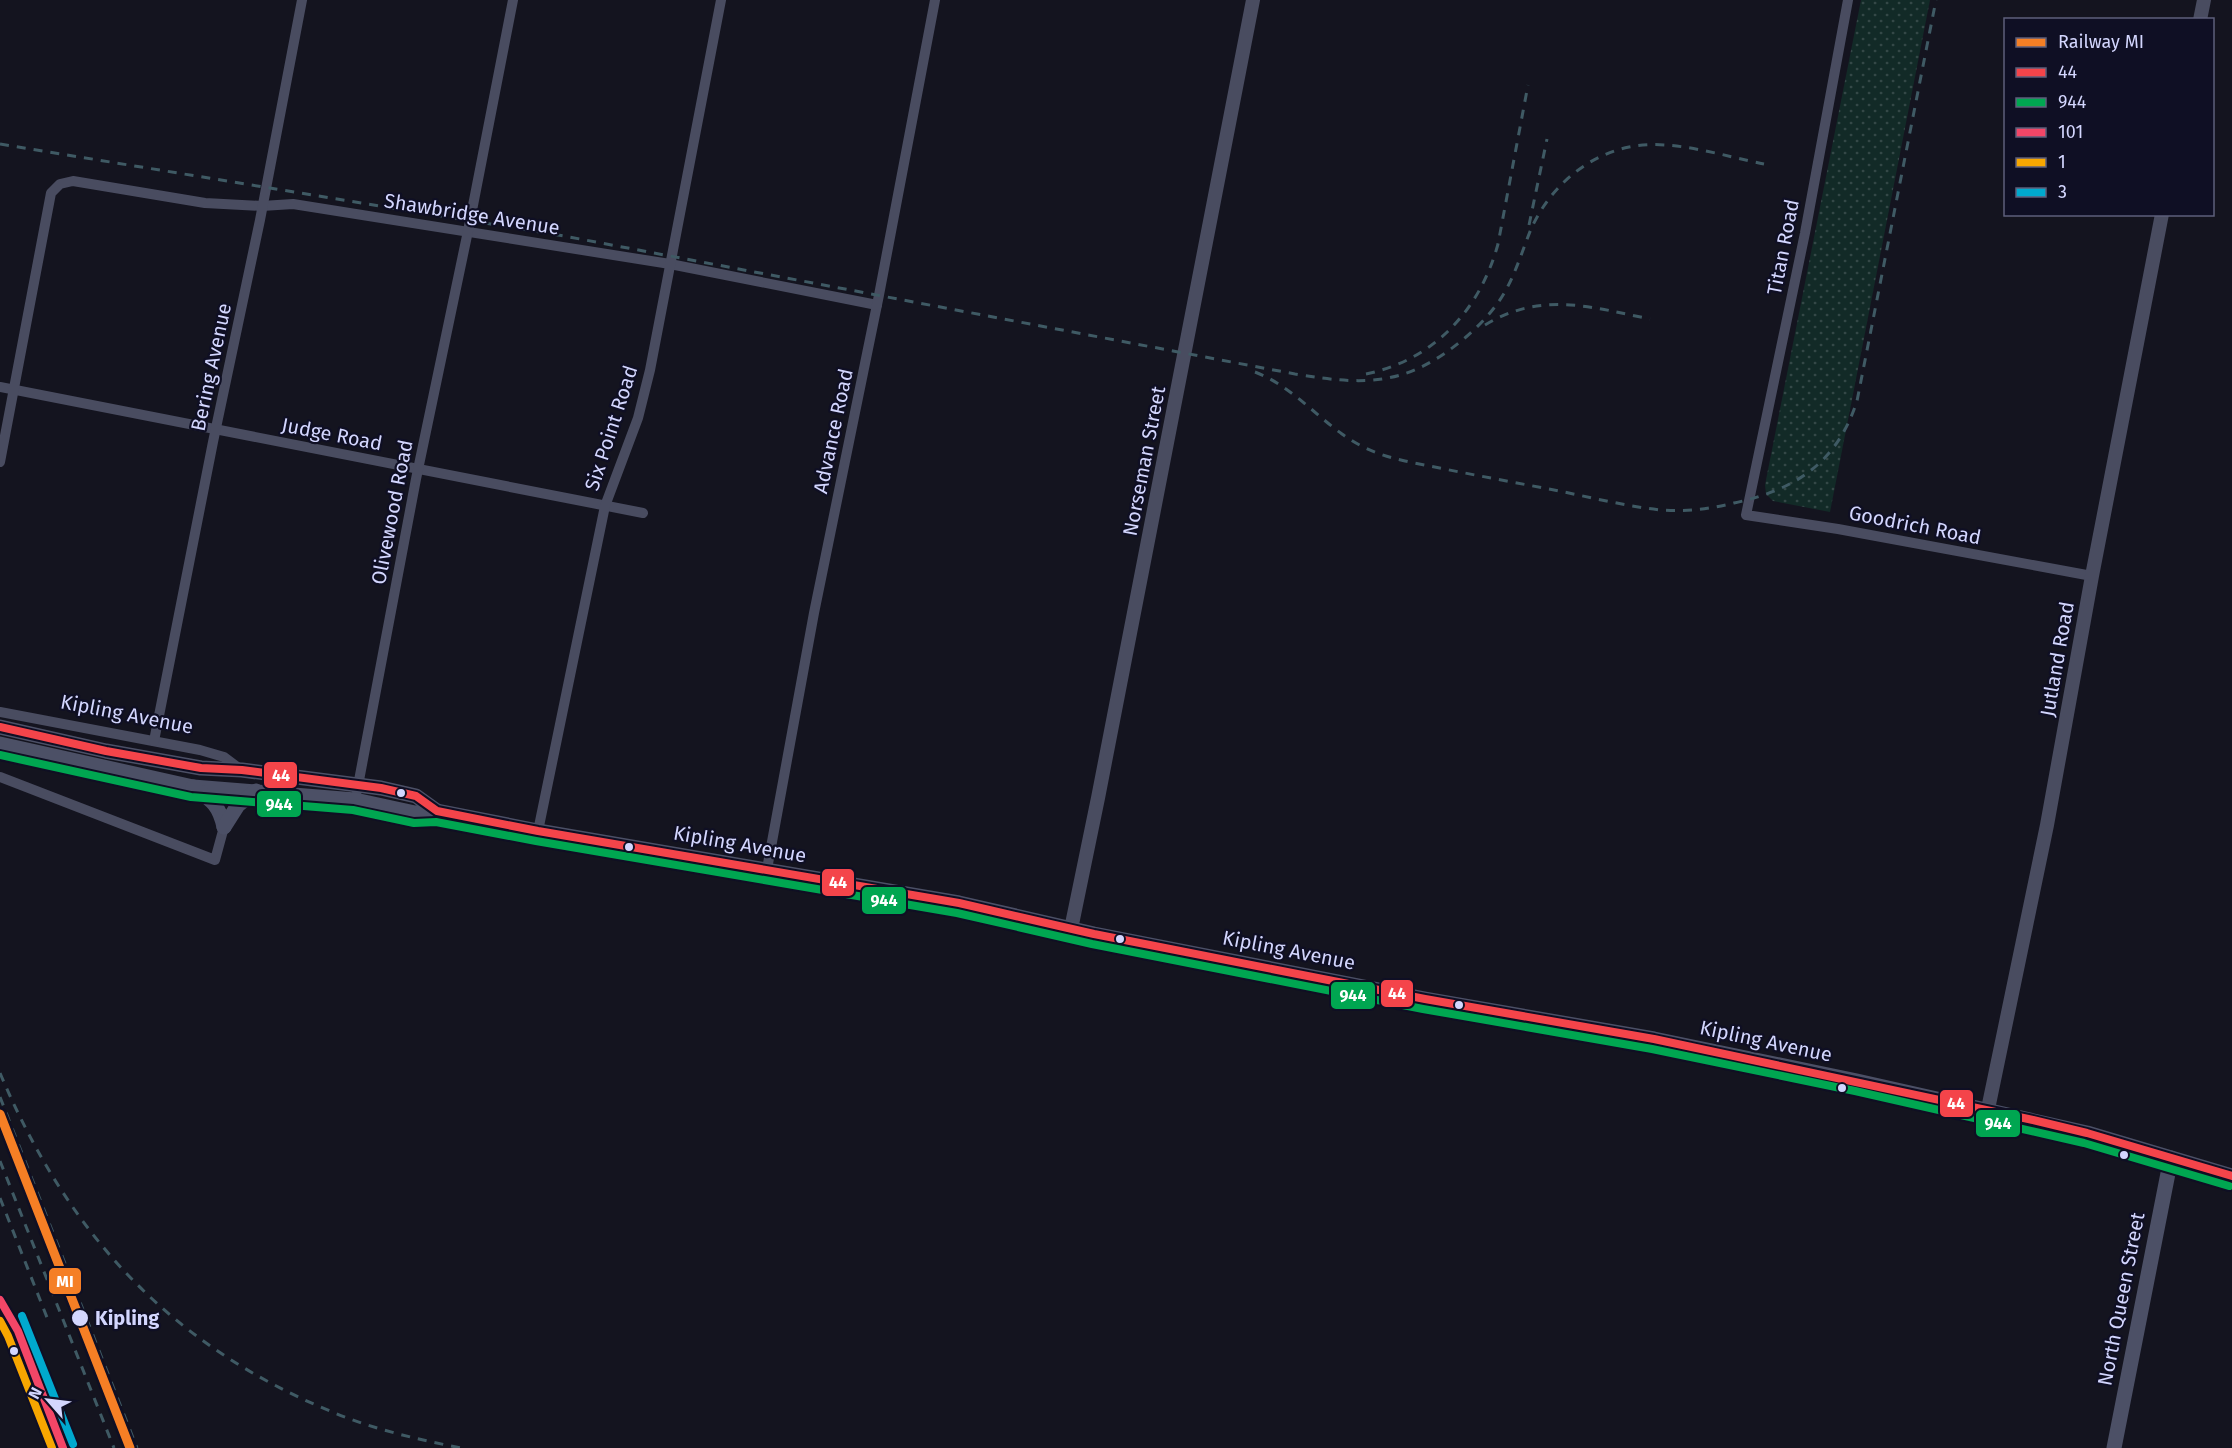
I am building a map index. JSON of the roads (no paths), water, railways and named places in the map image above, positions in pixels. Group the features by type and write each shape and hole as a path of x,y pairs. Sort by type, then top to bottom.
{"main road":[{"name":"Kipling Avenue","path":"6,728 106,751 201,768 242,770 358,784 416,796 437,811"},
{"name":"Kipling Avenue","path":"4,744 193,787 355,800 415,813 437,811 538,831 959,903 1071,929 1425,999 1654,1039 1988,1109 2087,1133 2232,1176"},
{"path":"193,787 214,802 219,809 224,827"},
{"path":"224,827 238,805 256,791"},
{"name":"North Queen Street","path":"2114,1448 2171,1158"}],"street":[{"name":"Bering Avenue","path":"154,741 302,0"},
{"name":"Olivewood Road","path":"355,800 418,469 513,0"},
{"name":"Six Point Road","path":"538,831 605,506 638,418 650,370 721,0"},
{"name":"Advance Road","path":"767,869 814,613 877,305 935,0"},
{"name":"Norseman Street","path":"1071,929 1253,0"},
{"name":"Titan Road","path":"1749,500 1803,244 1848,0"},
{"path":"2200,18 2204,0"},
{"name":"Shawbridge Avenue","path":"13,390 51,193 60,184 73,181 205,203 262,206 293,204 670,264 877,305"},
{"name":"Jutland Road","path":"1988,1109 2047,825 2092,576 2162,216"},
{"name":"Judge Road","path":"0,387 643,513"},
{"path":"0,462 13,390"},
{"name":"Goodrich Road","path":"1749,500 1746,515 1838,529 2092,576"},
{"name":"Kipling Avenue","path":"0,712 200,750 224,757 242,770"},
{"path":"0,777 215,860 224,827"}],"railway":[{"path":"1255,372 1279,384 1331,426 1357,443 1388,457 1423,465 1670,511 1698,510 1734,503 1776,490 1794,481 1811,470 1838,441 1857,401 1936,0"},
{"path":"1366,374 1413,357 1433,344 1451,329 1479,290 1498,244 1528,85"},
{"path":"1529,225 1547,139"},
{"path":"0,144 564,236 1295,374 1344,380 1386,378 1405,373 1425,365 1466,337 1494,308 1503,295 1531,229 1548,201 1570,176 1598,158 1629,147 1662,145 1696,149 1764,164"},
{"path":"1485,325 1506,314 1546,305 1587,307 1650,319"},
{"path":"0,1073 27,1130 57,1183 91,1232 129,1277 172,1317 220,1352 272,1384 330,1411 394,1433 461,1448"},
{"path":"0,1097 137,1448"},
{"path":"0,1161 114,1448"},
{"path":"0,1198 48,1320"}],"rail line":[{"name":"MI","path":"0,1114 130,1448"}],"place":[{"name":"Kipling","path":"80,1318"}]}
